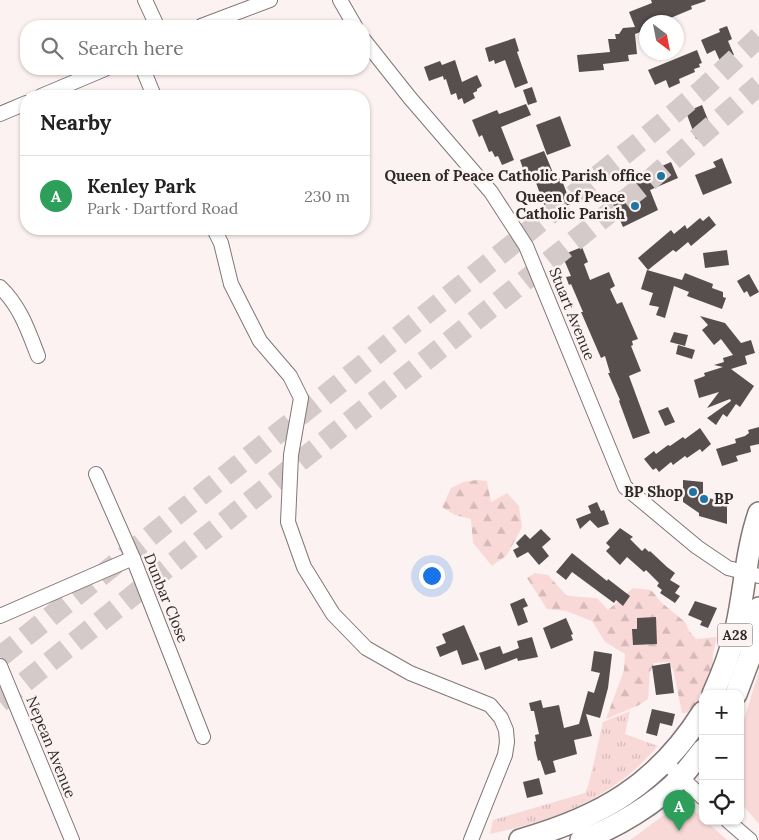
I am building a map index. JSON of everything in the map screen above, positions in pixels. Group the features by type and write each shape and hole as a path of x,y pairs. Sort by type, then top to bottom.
{"highway":[{"name":"A28","path":"714,690 728,658 752,574 749,545 759,513"},
{"name":"A28","path":"737,690 750,656 759,608"},
{"path":"520,840 553,831 580,820 600,810 649,777 665,762 699,718"},
{"path":"581,840 610,828 633,814 680,777 699,755"}],"street":[{"path":"145,0 153,20"},
{"path":"217,20 270,0"},
{"path":"342,4 351,20"},
{"name":"Stuart Avenue","path":"370,47 426,117 491,192 526,246 625,487 697,547 728,568 752,574"},
{"path":"55,90 90,75"},
{"path":"145,75 152,90"},
{"path":"0,114 20,106"},
{"path":"217,235 232,284 260,341 290,376 301,398 291,455 288,522 304,567 333,614 366,648 410,673 490,705 501,718 507,736 505,755 471,840"},
{"path":"0,286 21,313 38,356"},
{"name":"Dunbar Close","path":"96,474 133,558 203,737"},
{"path":"0,616 133,558"},
{"name":"Nepean Avenue","path":"0,666 72,840"},
{"path":"665,762 699,794"},
{"path":"732,825 750,840"}],"green space":[{"path":"487,481 491,502 507,493 519,506 522,527 507,555 492,566 473,543 471,519 455,515 442,507 451,488 463,482"},
{"path":"535,573 548,575 567,596 597,598 608,610 633,588 651,590 662,603 685,622 689,631 696,639 717,637 713,654 711,690 699,690 699,708 694,712 682,713 673,669 668,662 654,663 650,672 648,699 639,705 606,719 624,670 625,654 605,642 592,621 566,611 547,609 527,578"},
{"path":"759,671 759,824 744,807 744,719"},
{"path":"630,711 625,734 658,746 641,764 622,780 582,804 538,822 490,834 493,820 585,793 603,722"},
{"path":"686,804 699,815 699,825 710,825 727,840 630,840 675,807"}],"building":[{"path":"651,0 706,1 691,6 692,9 678,15 639,15 639,33 635,34 637,54 628,55 629,61 603,64 604,70 579,72 577,55 610,52 608,39 616,39 615,34 619,34 623,28 635,27 629,12 652,3"},
{"path":"727,26 732,39 728,41 734,55 720,61 715,50 707,54 701,40 720,32 719,29"},
{"path":"515,38 519,51 517,52 528,83 515,88 505,60 495,64 494,60 489,62 485,48"},
{"path":"697,50 702,63 699,64 700,67 694,69 695,72 679,79 680,83 669,88 666,80 655,85 648,70 672,60 684,60 684,55"},
{"path":"455,60 462,82 477,75 482,86 473,93 475,98 464,104 462,98 458,100 456,93 451,95 446,79 444,80 443,76 429,81 424,67 440,61 442,65"},
{"path":"532,87 537,102 528,105 523,90"},
{"path":"526,104 531,115 501,127 514,160 502,165 498,156 495,157 492,151 489,152 482,135 479,137 472,120 497,110 499,114"},
{"path":"702,105 713,132 696,139 686,112"},
{"path":"560,116 571,146 547,155 536,125"},
{"path":"544,151 556,180 561,178 571,204 547,213 535,180 528,183 520,160"},
{"path":"722,158 732,183 703,195 695,175 716,167 713,162"},
{"name":"Queen of Peace Catholic Parish","path":"671,162 678,178 650,190 658,210 623,227 612,202 619,199 618,192 647,178 644,174"},
{"path":"709,216 716,225 691,246 688,242 676,252 673,250 648,270 638,258 671,230 674,234 685,225 687,229 700,218 703,221"},
{"path":"582,247 588,262 584,264 590,280 609,272 615,286 610,289 617,304 622,302 638,339 632,341 633,345 631,346 641,371 629,376 650,433 633,439 620,400 608,373 610,373 605,356 601,358 571,284 569,285 566,277 571,276 562,255"},
{"path":"727,250 729,265 705,268 703,253"},
{"path":"647,270 682,280 685,273 713,284 712,288 723,292 723,297 726,298 722,309 687,296 689,292 674,286 665,318 656,315 659,307 649,305 653,293 641,289"},
{"path":"749,274 759,292 750,297 747,291 744,293 737,281"},
{"path":"700,316 725,323 741,343 751,340 755,353 745,356 747,364 731,369 754,386 740,407 736,404 727,417 723,414 716,425 707,418 731,401 730,399 707,408 719,392 699,398 694,380 705,376 704,373 723,367 714,365 724,362 723,358 733,355 721,339 714,345 702,330 708,325"},
{"path":"674,332 688,335 685,346 670,342"},
{"path":"678,345 695,350 692,359 676,354"},
{"path":"668,407 675,422 665,426 658,411"},
{"path":"759,427 759,444 750,446 751,452 736,456 738,461 722,466 716,449 736,443 735,439 745,436 749,433 748,430"},
{"path":"700,428 711,444 702,452 700,449 687,458 685,456 673,465 671,462 659,472 656,468 653,470 644,459 654,451 656,454 683,437 685,439"},
{"path":"683,480 703,482 703,496 727,504 727,524 699,516 699,513 683,502"},
{"path":"597,502 601,511 604,510 609,524 598,528 590,520 580,529 576,519 591,513 588,506"},
{"path":"620,528 633,537 630,539 642,551 645,548 650,551 675,573 670,580 680,586 675,593 680,596 675,603 660,593 662,590 657,586 659,583 646,570 644,572 627,557 620,565 606,551 610,547 606,543"},
{"path":"541,529 551,539 542,547 549,556 539,565 528,552 517,558 513,550 519,547 516,543 525,534 530,539"},
{"path":"572,553 607,581 608,579 630,596 623,606 616,600 614,603 572,572 566,580 556,572"},
{"path":"524,598 528,606 523,608 528,622 518,626 510,604"},
{"path":"695,601 717,608 708,628 700,625 702,621 688,615"},
{"path":"656,617 657,644 633,645 632,629 637,629 637,618"},
{"path":"566,618 573,634 571,635 573,640 551,649 543,628"},
{"path":"464,625 479,660 462,665 457,650 440,657 436,647 446,643 442,634"},
{"path":"532,637 538,657 518,661 517,658 485,670 479,653 500,646 503,654 519,648 517,641"},
{"path":"594,651 612,654 608,688 600,718 586,714 592,736 574,740 577,754 553,761 556,772 545,775 536,753 535,735 539,734 534,711 531,711 529,703 541,700 543,708 559,705 564,728 579,724 588,691 594,693 600,673 591,671"},
{"path":"670,663 674,693 656,695 652,666"},
{"path":"652,709 675,714 672,726 660,723 657,736 646,733"},
{"path":"539,778 543,794 527,798 523,782"}],"tunnel":[{"path":"0,657 652,132 703,89 759,37"},
{"path":"0,702 644,185 759,85"}],"place":[{"name":"Queen of Peace Catholic Parish office","path":"661,176"},
{"name":"Queen of Peace Catholic Parish","path":"635,206"},
{"name":"BP Shop","path":"693,492"},
{"name":"BP","path":"704,499"},
{"name":"Kenley Park","path":"679,831"}]}
